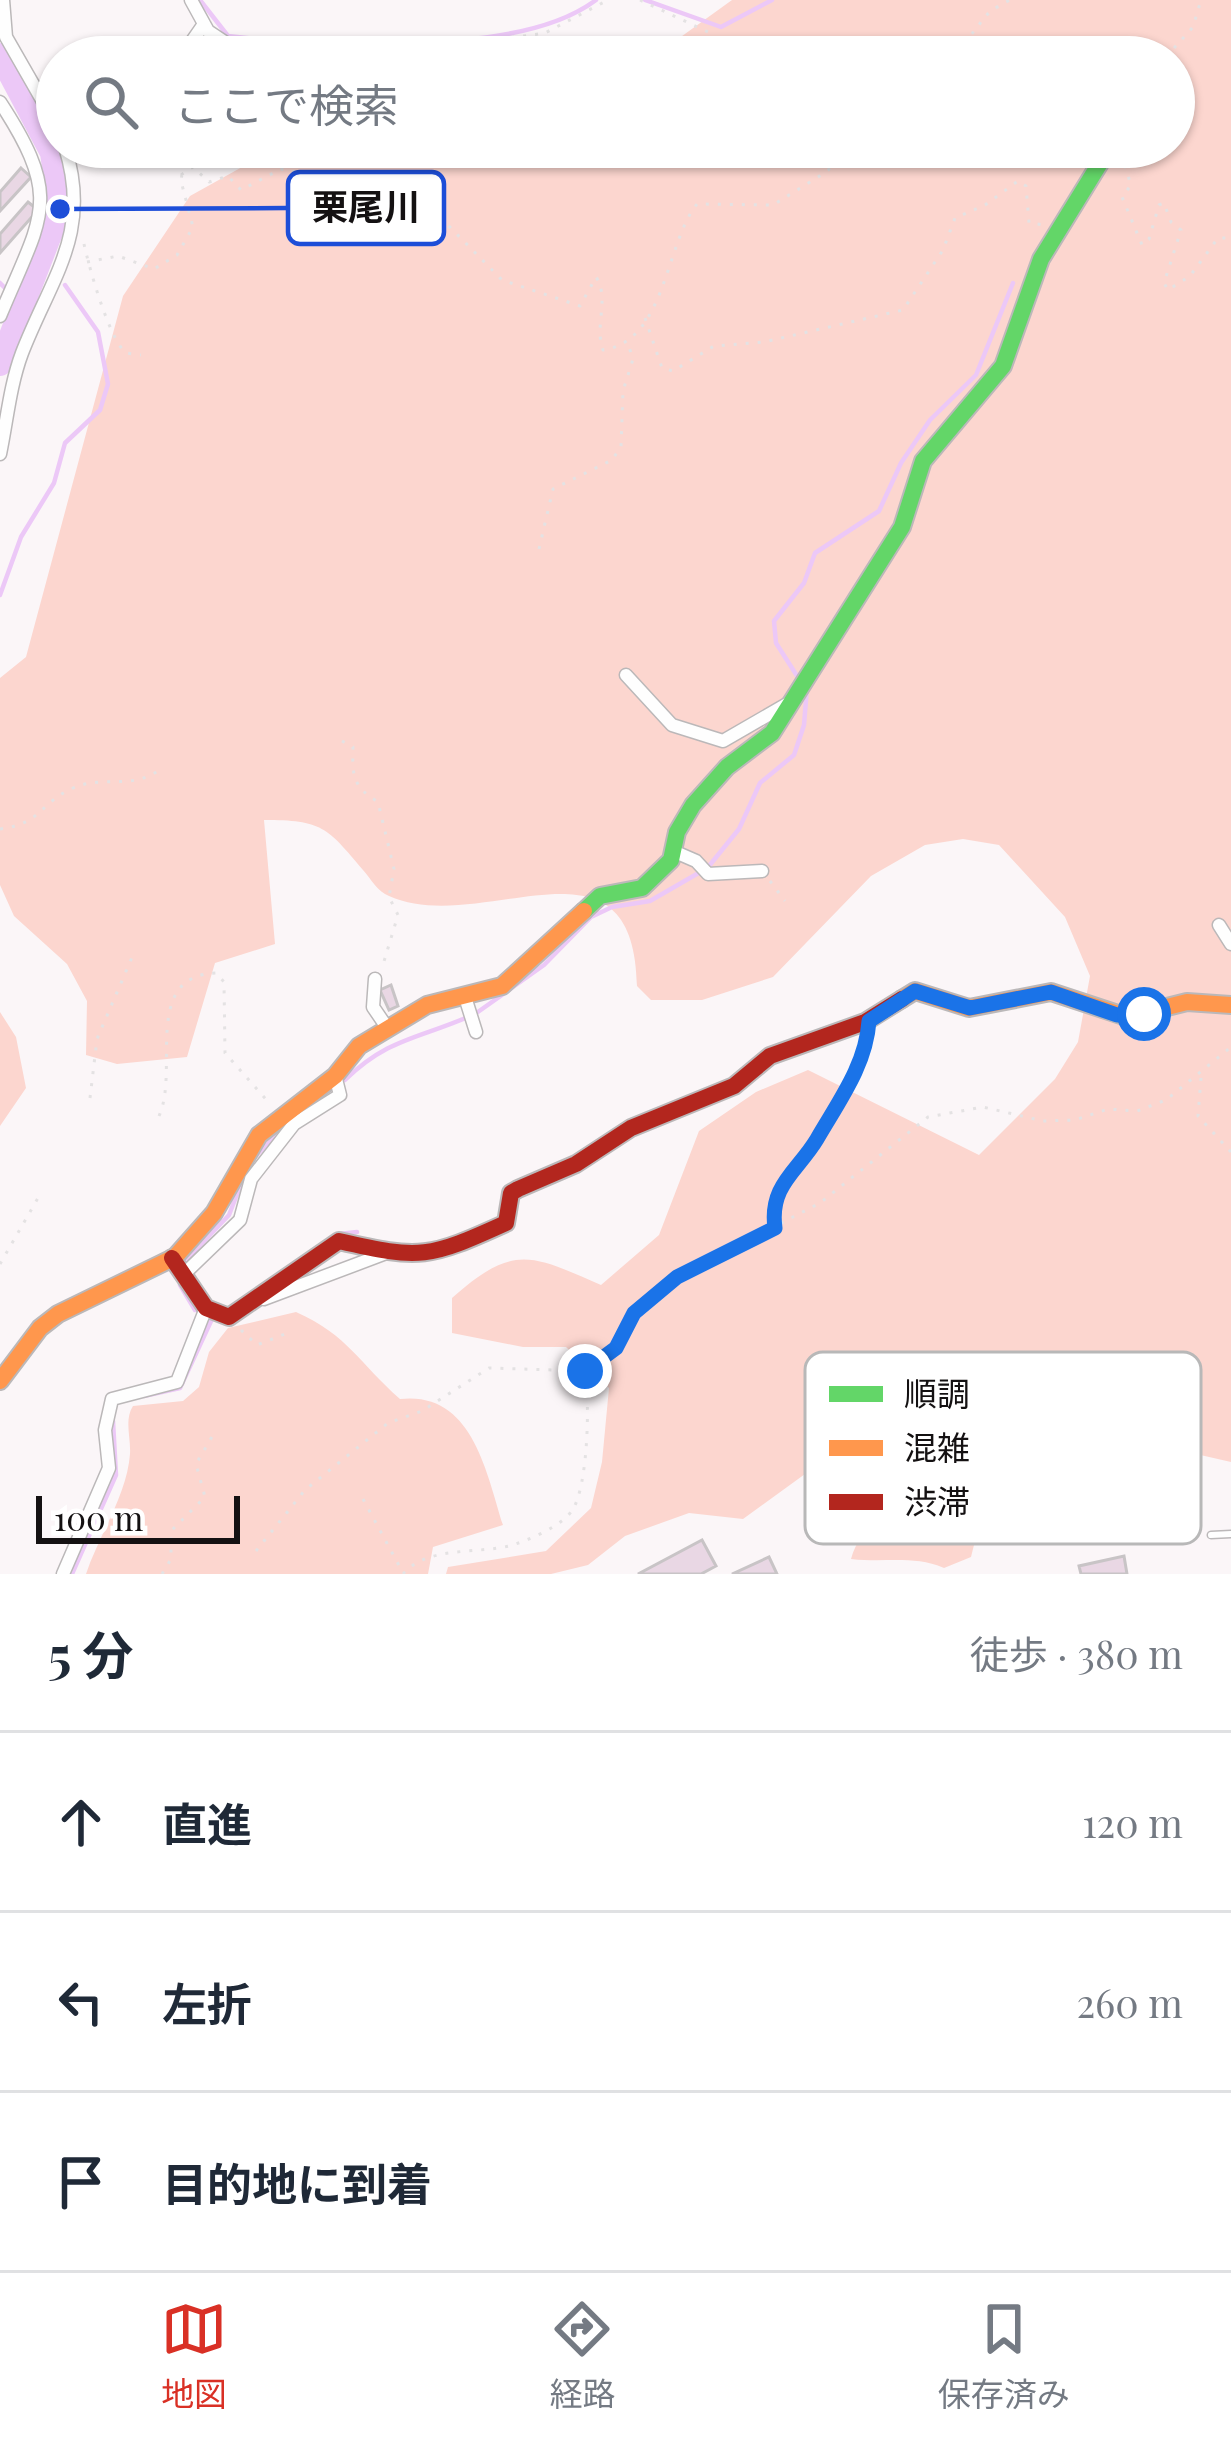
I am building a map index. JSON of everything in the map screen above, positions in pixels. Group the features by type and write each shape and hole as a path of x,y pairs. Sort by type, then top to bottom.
{"street":[{"path":"3,0 6,37 36,89"},
{"path":"191,0 204,24 219,36"},
{"path":"196,36 204,24"},
{"path":"0,102 34,153 36,166"},
{"path":"0,316 42,207 36,168"},
{"path":"0,454 15,374 70,242 77,199 70,168"},
{"path":"0,1382 40,1328 58,1314 172,1258 200,1232 245,1154 282,1113 335,1075 359,1046 386,1026 442,999 465,998 502,986 600,896 642,888 671,860 677,832 709,784 772,733 902,527 923,461 1004,366 1041,259 1097,168"},
{"path":"626,675 672,725 723,741 790,703"},
{"path":"674,850 708,874 762,871"},
{"path":"1219,925 1231,944"},
{"path":"375,979 374,1007 386,1026"},
{"path":"264,1299 325,1246 350,1240 391,1252 439,1254 506,1223 511,1193 518,1189 576,1164 631,1128 734,1086 770,1056 869,1021 915,991 970,1008 1051,992 1127,1017 1187,1003 1231,1005"},
{"path":"465,998 476,1032"},
{"path":"183,1275 240,1220 251,1178 294,1124 340,1095 335,1075"},
{"path":"172,1258 206,1308 229,1317 264,1299 391,1252"},
{"path":"63,1574 109,1468 105,1430 112,1399 177,1382 206,1308"}],"lane":[{"path":"1211,1535 1231,1534"}],"path":[{"path":"516,36 545,33 608,0"},
{"path":"640,0 708,32"},
{"path":"970,36 979,15 1010,0"},
{"path":"1185,36 1193,27 1201,0"},
{"path":"87,262 118,256 154,268 177,255 193,227 182,168"},
{"path":"181,175 192,168"},
{"path":"194,168 209,182 228,176 241,190 281,170 355,184 438,215 502,280 580,306 596,277 603,290 599,344 603,350 627,340 645,318 659,295 686,218 697,204 773,205 830,168"},
{"path":"1128,168 1132,184 1122,197 1142,245 1164,203 1171,222 1181,230 1165,283 1168,290 1190,276 1218,238 1231,238"},
{"path":"645,318 662,368 673,371 714,346 764,342 903,310 943,250 955,218 986,206 1018,181 1026,186 1029,223 1037,227 1064,219"},
{"path":"70,242 84,244 87,262 99,281 109,331 126,353 141,355"},
{"path":"539,549 553,489 612,460 621,447 623,392 633,359 627,340"},
{"path":"342,741 353,747 351,772 360,792 378,802 394,869 388,894 398,915 375,979"},
{"path":"0,829 34,821 70,790 88,783 137,783 163,767"},
{"path":"762,871 784,901"},
{"path":"90,1098 97,1039 133,955"},
{"path":"159,1116 166,1096 167,1004 192,979 216,973 226,994 224,1053 282,1113"},
{"path":"775,1228 781,1184 816,1142 857,1072 869,1021"},
{"path":"256,1551 304,1490 388,1423 422,1411 471,1377 511,1365 585,1371 616,1348 634,1313 677,1277 846,1186 934,1114 983,1107 1060,1122 1108,1109 1137,1112 1166,1100 1231,1047"},
{"path":"1202,1073 1198,1116 1231,1152"},
{"path":"0,1264 38,1198"},
{"path":"229,1317 257,1345 285,1334 288,1339"},
{"path":"363,1499 403,1574 456,1550 509,1546 566,1517 576,1506 589,1427 585,1371"},
{"path":"162,1574 171,1559 171,1531 206,1497 196,1464 213,1436"}],"shaded area":[{"path":"732,0 1231,0 1231,1462 1201,1455 1201,1352 805,1352 805,1474 743,1519 689,1513 625,1536 588,1565 551,1574 446,1574 448,1567 546,1551 591,1508 602,1462 609,1388 566,1347 523,1347 452,1333 452,1298 491,1269 523,1260 556,1266 601,1285 659,1235 699,1131 756,1092 808,1070 979,1155 1055,1079 1078,1042 1090,976 1065,917 999,845 963,839 925,845 871,876 773,977 702,1000 651,1000 637,986 629,936 610,908 582,896 547,894 426,905 389,896 322,829 264,820 275,944 215,963 187,1057 117,1064 86,1055 87,1001 67,964 14,916 0,885 0,678 26,657 123,296 190,196 240,168 1195,168 1195,36 682,36"},
{"path":"0,1012 16,1037 26,1088 0,1126"},
{"path":"296,1312 341,1340 400,1399 424,1400 460,1421 482,1459 503,1525 433,1547 428,1574 86,1574 124,1485 133,1406 183,1401 199,1387 209,1352 228,1328"},
{"path":"974,1544 971,1557 944,1568 910,1560 851,1559 856,1546"}],"building":[{"path":"21,168 31,177 0,211 0,192"},
{"path":"28,202 38,210 0,253 0,234"},
{"path":"391,985 398,1006 389,1010 380,990"},
{"path":"702,1540 716,1566 701,1574 638,1574"},
{"path":"1124,1556 1127,1574 1081,1574 1079,1566"},
{"path":"769,1557 777,1574 732,1574"}],"waterway":[{"path":"200,0 228,36"},
{"path":"494,36 547,24 596,0"},
{"path":"645,0 721,27 772,0"},
{"path":"0,55 36,123"},
{"path":"0,364 60,209 54,168"},
{"path":"0,283 5,288"},
{"path":"799,679 776,643 774,621 804,583 815,553 879,511 901,463 930,420 976,375 1013,283"},
{"path":"0,595 21,537 54,483 65,443 100,410 108,384 98,332 65,285"},
{"path":"709,866 739,829 760,783 794,755 804,725 807,687"},
{"path":"475,1014 544,965 591,917 612,907 650,901 702,871"},
{"path":"345,1080 389,1048 468,1017"},
{"path":"256,1156 280,1129"},
{"path":"186,1260 229,1215 244,1176"},
{"path":"339,1234 357,1232"},
{"path":"180,1285 195,1310"},
{"path":"144,1396 180,1388 212,1319"},
{"path":"72,1574 116,1475 113,1421"}],"traffic: fast":[{"path":"584,911 600,896 642,888 671,860 677,832 693,805 727,767 772,733 902,527 923,461 1003,366 1041,259 1097,168"}],"traffic: slow":[{"path":"0,1381 40,1328 58,1314 175,1257 214,1213 259,1135 335,1076 359,1046 427,1005 502,986 584,911"},
{"path":"902,999 915,991 969,1008 1051,992 1127,1017 1187,1002 1231,1005"}],"traffic: jam":[{"path":"172,1258 206,1308 229,1317 339,1241 408,1253 459,1243 506,1223 511,1193 518,1189 576,1164 631,1128 734,1086 770,1056 865,1022 902,999"}],"place":[{"name":"栗尾川","path":"60,209"}],"route":[{"path":"585,1371 616,1348 634,1313 665,1286 775,1228 775,1199 781,1184 816,1142 839,1094 857,1072 866,1052 869,1021 906,995 915,991 950,1006 991,1008 1051,992 1117,1015 1144,1014"}]}
